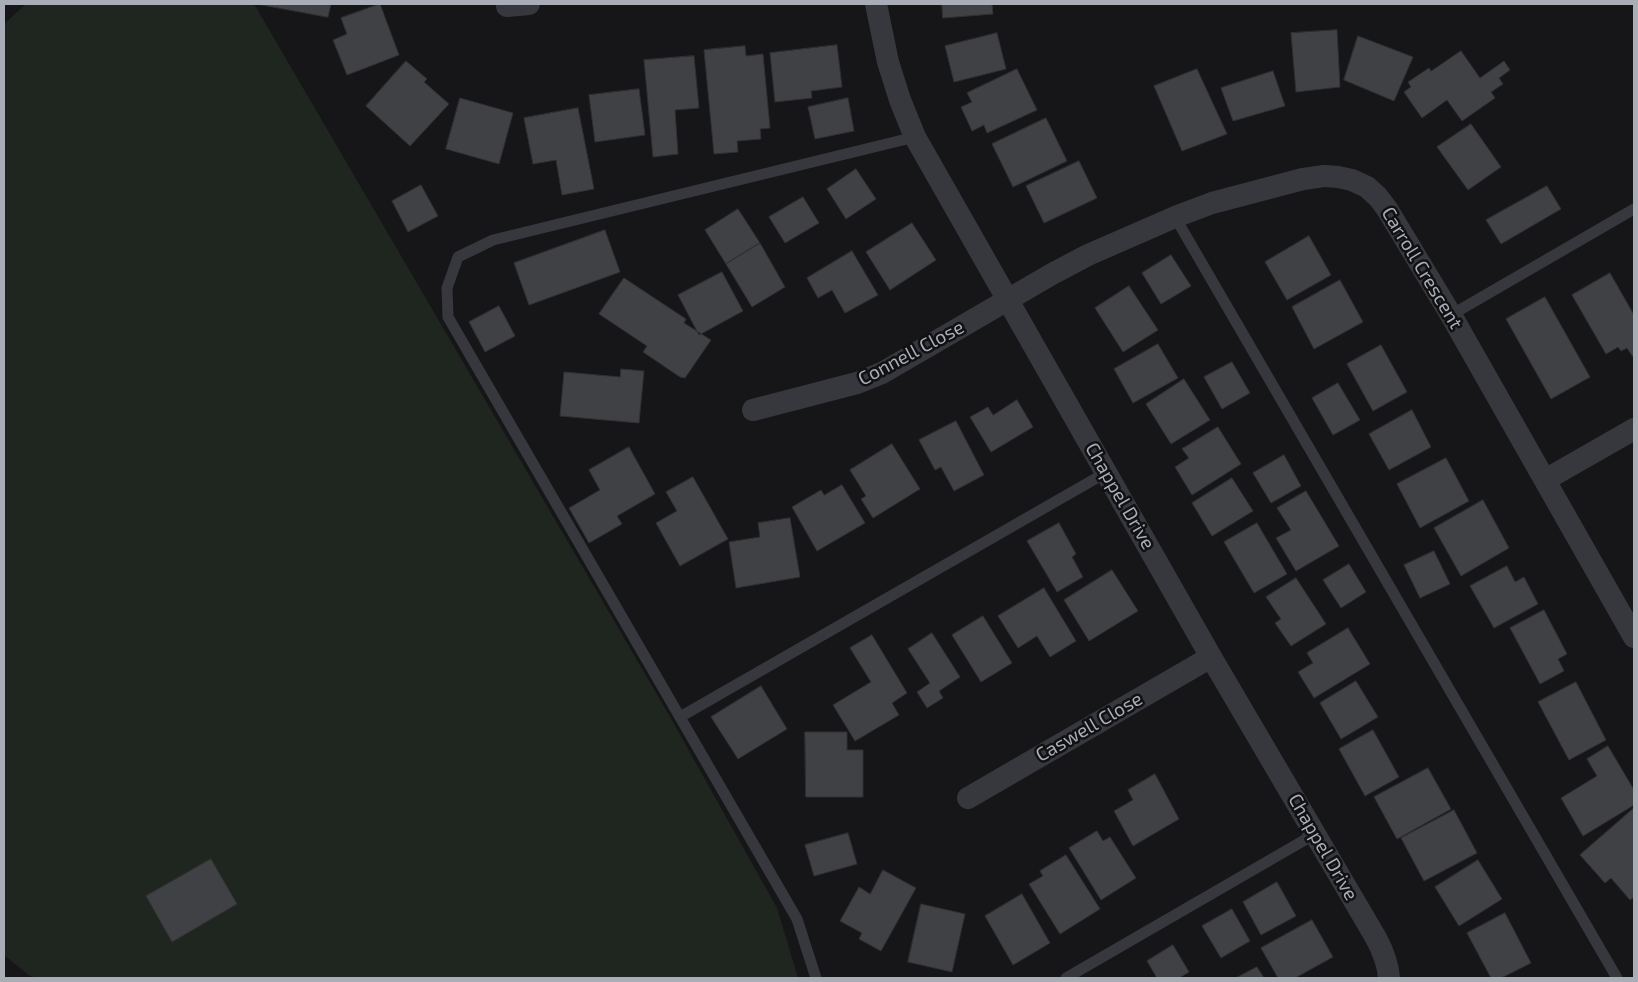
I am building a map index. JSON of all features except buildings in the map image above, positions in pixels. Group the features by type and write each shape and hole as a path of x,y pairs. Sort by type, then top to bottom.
{"street":[{"path":"507,6 529,4"},
{"name":"Chappel Drive","path":"876,4 888,62 900,100 915,137 1211,656 1376,938 1386,961 1389,978"},
{"name":"Carroll Crescent","path":"1007,301 1088,255 1212,203 1303,179 1324,176 1352,180 1367,187 1387,209 1452,315 1634,637"},
{"name":"Connell Close","path":"753,410 856,383 882,373 1007,301"},
{"path":"1545,480 1634,429"},
{"name":"Caswell Close","path":"968,798 1211,656"}],"lane":[{"path":"816,978 797,919 448,317 447,288 458,257 494,240 915,137"},
{"path":"1452,315 1634,209"},
{"path":"1175,217 1617,978"},
{"path":"680,716 1107,472"},
{"path":"1066,978 1315,834"}],"shaded area":[{"path":"26,4 254,4 669,715 777,908 798,978 39,978 30,976 4,955 4,24"}]}
